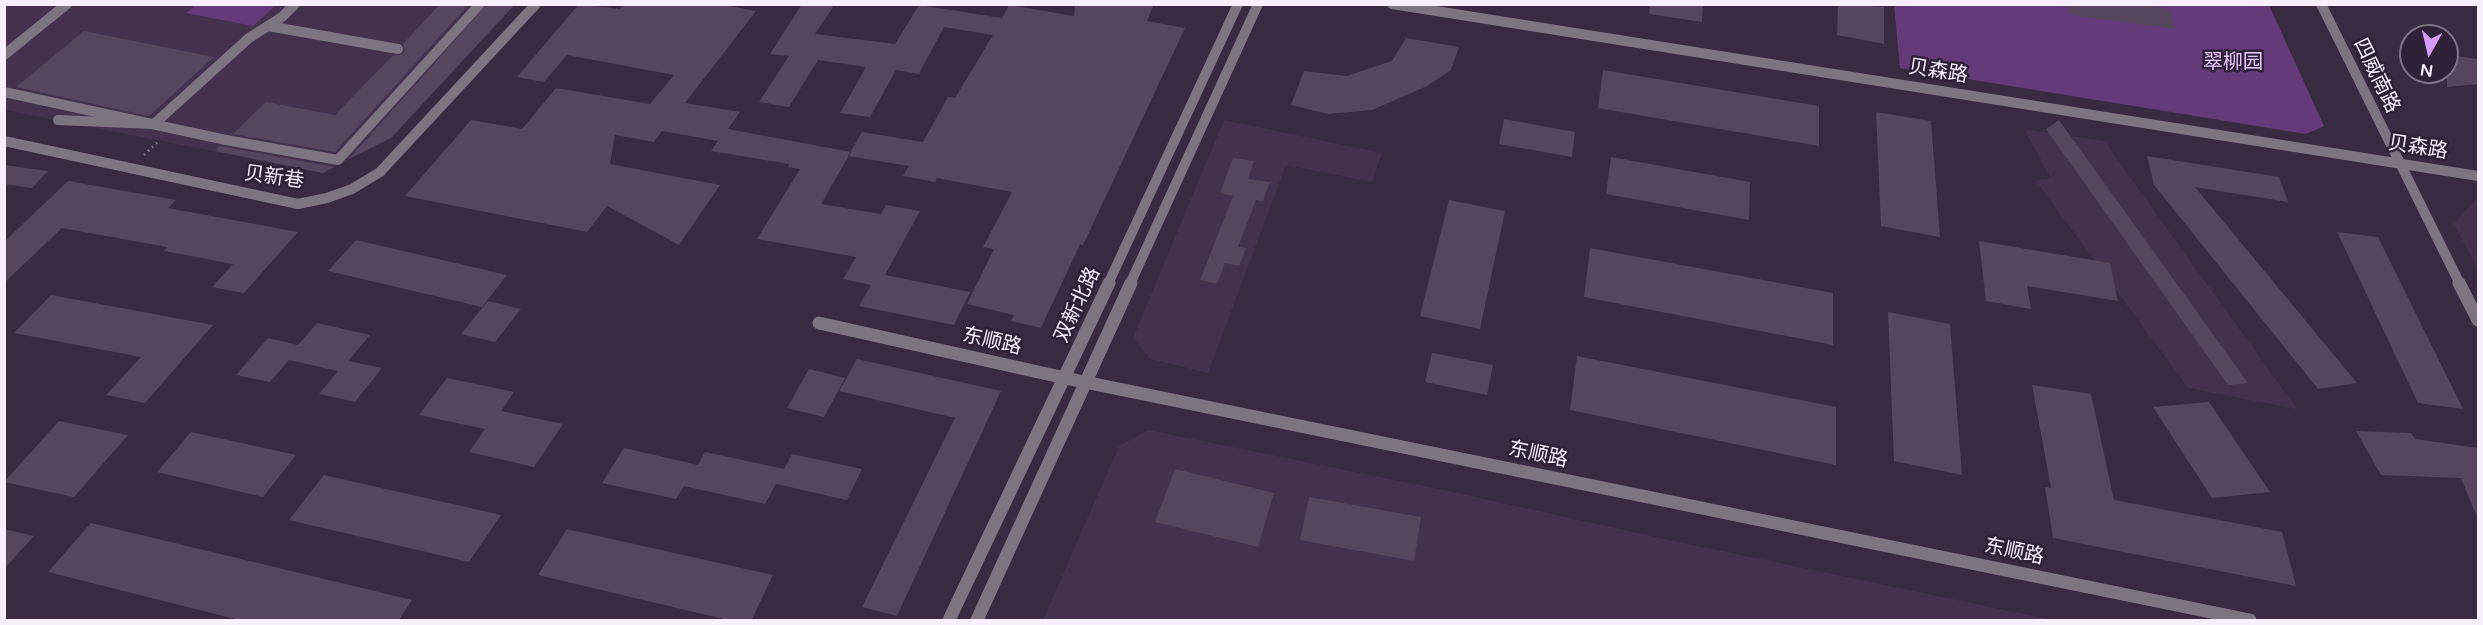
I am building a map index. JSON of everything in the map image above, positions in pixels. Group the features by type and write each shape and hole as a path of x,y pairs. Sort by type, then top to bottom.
{"street":[{"path":"4,55 67,4"},
{"path":"58,120 154,124 249,38 295,4"},
{"path":"4,92 226,140 338,160 480,4"},
{"name":"贝新巷","path":"4,141 298,204 327,198 352,189 380,172 536,4"},
{"name":"双新北路","path":"949,621 1065,378 1238,4"},
{"name":"双新北路","path":"977,621 1258,4"},
{"name":"贝森路","path":"1392,4 2478,176"},
{"name":"四威南路","path":"2320,4 2478,320"},
{"path":"268,26 398,49"},
{"name":"东顺路","path":"819,323 1087,383 2250,621"}],"shaded area":[{"path":"4,5 515,5 391,138 323,173 5,110"},
{"path":"1224,120 1382,153 1372,182 1286,165 1208,373 1150,359 1133,338"},
{"path":"2024,129 2104,141 2297,409 2188,388 2036,181 2051,178"},
{"path":"2475,200 2478,200 2478,270 2454,224"},
{"path":"1148,430 1444,490 1674,541 2053,620 1043,620 1119,446"}],"green space":[{"path":"197,4 276,5 253,26 186,13"},
{"name":"翠柳园","path":"1894,5 2269,5 2324,126 2306,134 1900,68"}],"building":[{"path":"440,4 469,4 335,152 233,134 266,102 335,115 392,56 403,54 405,50 403,44"},
{"path":"487,4 515,4 391,138 349,159"},
{"path":"579,4 620,9 624,4 719,4 756,11 685,103 740,112 728,129 851,152 821,204 881,214 886,205 920,211 885,275 970,292 954,325 859,306 871,285 843,279 856,257 757,239 800,169 788,167 789,164 711,151 718,141 662,131 654,142 615,135 610,164 720,185 679,245 607,206 587,232 405,196 471,120 522,129 556,88 650,104 674,75 567,55 544,82 517,77"},
{"path":"802,4 835,4 815,34 895,44 919,5 1002,18 1009,5 1074,16 1075,4 1154,4 1147,21 1185,28 1083,245 1080,244 1041,328 1011,321 1014,315 967,304 994,249 983,247 1012,192 937,178 935,182 903,176 909,166 848,156 862,132 923,142 948,97 955,98 993,35 944,27 919,74 896,70 870,117 840,113 866,67 818,60 789,107 759,102 789,56 770,54"},
{"path":"1650,4 1703,4 1702,22 1649,14"},
{"path":"1838,4 1884,7 1884,44 1837,35"},
{"path":"2070,4 2137,4 2169,9 2175,29 2070,15"},
{"path":"84,31 214,57 149,116 16,87"},
{"path":"1406,38 1459,47 1451,70 1427,86 1372,110 1328,114 1291,105 1304,71 1347,76 1392,61"},
{"path":"2459,57 2478,59 2478,84 2447,87 2447,84 2459,84"},
{"path":"1603,70 1819,106 1819,146 1598,108"},
{"path":"1876,112 1931,121 1940,237 1881,226"},
{"path":"1504,119 1575,132 1572,157 1499,144"},
{"path":"2059,120 2248,383 2228,385 2046,129"},
{"path":"220,146 334,167 323,173 215,151"},
{"path":"2147,156 2279,177 2288,202 2195,187 2357,383 2318,389 2154,185"},
{"path":"1611,157 1750,182 1749,220 1606,194"},
{"path":"1233,158 1254,161 1248,179 1270,182 1263,201 1256,200 1238,247 1246,248 1239,266 1225,263 1217,284 1200,280 1233,196 1220,193"},
{"path":"4,165 48,171 32,188 4,184"},
{"path":"68,181 176,200 168,208 298,232 244,293 212,287 233,264 164,251 167,247 62,228 4,283 4,242"},
{"path":"1449,200 1505,211 1480,329 1420,316"},
{"path":"2337,232 2378,237 2463,409 2418,403"},
{"path":"356,240 507,275 482,307 328,271"},
{"path":"1979,241 2110,263 2118,301 2027,286 2031,309 1986,301"},
{"path":"1590,248 1833,293 1833,345 1584,297"},
{"path":"51,295 213,325 145,403 106,395 141,357 14,333"},
{"path":"488,301 521,309 495,342 461,334"},
{"path":"1888,312 1950,324 1962,475 1894,461"},
{"path":"317,323 370,335 348,361 382,368 355,402 319,394 338,371 289,360 270,382 236,375 268,338 298,345"},
{"path":"1432,353 1493,365 1487,395 1425,382"},
{"path":"1577,356 1836,407 1836,465 1570,410"},
{"path":"857,359 1001,391 897,616 862,607 955,418 839,391"},
{"path":"809,369 845,378 824,417 787,408"},
{"path":"447,378 514,392 501,411 563,424 534,467 469,452 485,429 419,415"},
{"path":"2032,385 2091,394 2114,500 2282,532 2296,586 2053,538 2045,487 2051,488"},
{"path":"2209,402 2270,492 2212,498 2153,407"},
{"path":"59,421 128,435 74,497 4,482"},
{"path":"2356,431 2411,433 2415,439 2478,448 2478,520 2461,478 2381,475"},
{"path":"191,432 296,455 263,497 157,472"},
{"path":"624,448 698,465 705,452 784,469 792,454 862,469 847,500 776,484 765,504 684,486 676,499 602,483"},
{"path":"1175,469 1274,493 1258,547 1155,522"},
{"path":"324,475 501,515 469,562 289,520"},
{"path":"1309,497 1421,517 1414,561 1300,540"},
{"path":"91,523 412,600 398,621 243,621 48,572"},
{"path":"4,529 34,536 4,569"},
{"path":"567,529 773,575 751,621 732,621 538,575"}]}
